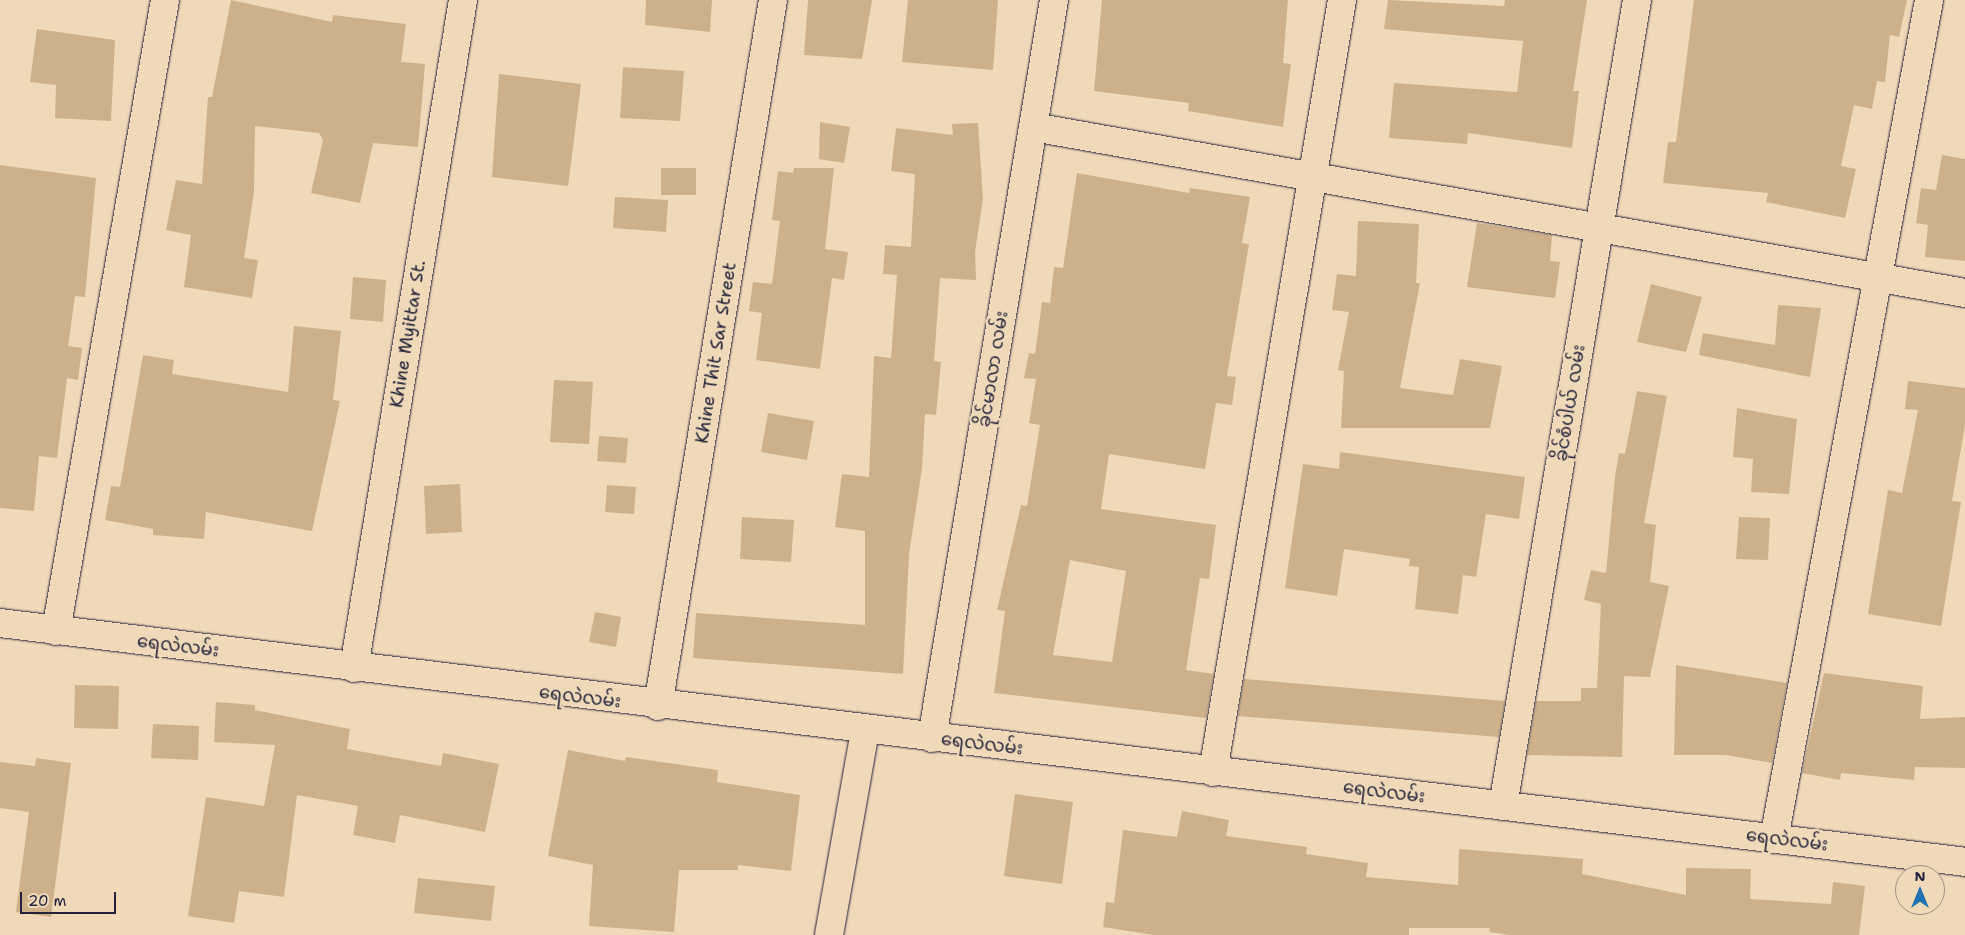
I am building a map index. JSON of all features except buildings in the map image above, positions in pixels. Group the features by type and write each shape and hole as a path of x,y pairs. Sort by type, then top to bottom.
{"street":[{"path":"56,631 165,0"},
{"name":"Khine Myittar St.","path":"354,668 463,0"},
{"name":"Khine Thit Sar Street","path":"658,706 774,0"},
{"name":"ခိုင်မာလာ လမ်း","path":"932,738 1054,0"},
{"path":"1213,772 1342,0"},
{"name":"ခိုင်စံပါယ် လမ်း","path":"1503,806 1637,0"},
{"path":"1774,839 1929,0"},
{"path":"1033,127 1965,293"},
{"name":"ရေလဲလမ်း","path":"0,624 658,706 1965,862"},
{"path":"829,935 865,731"}]}
